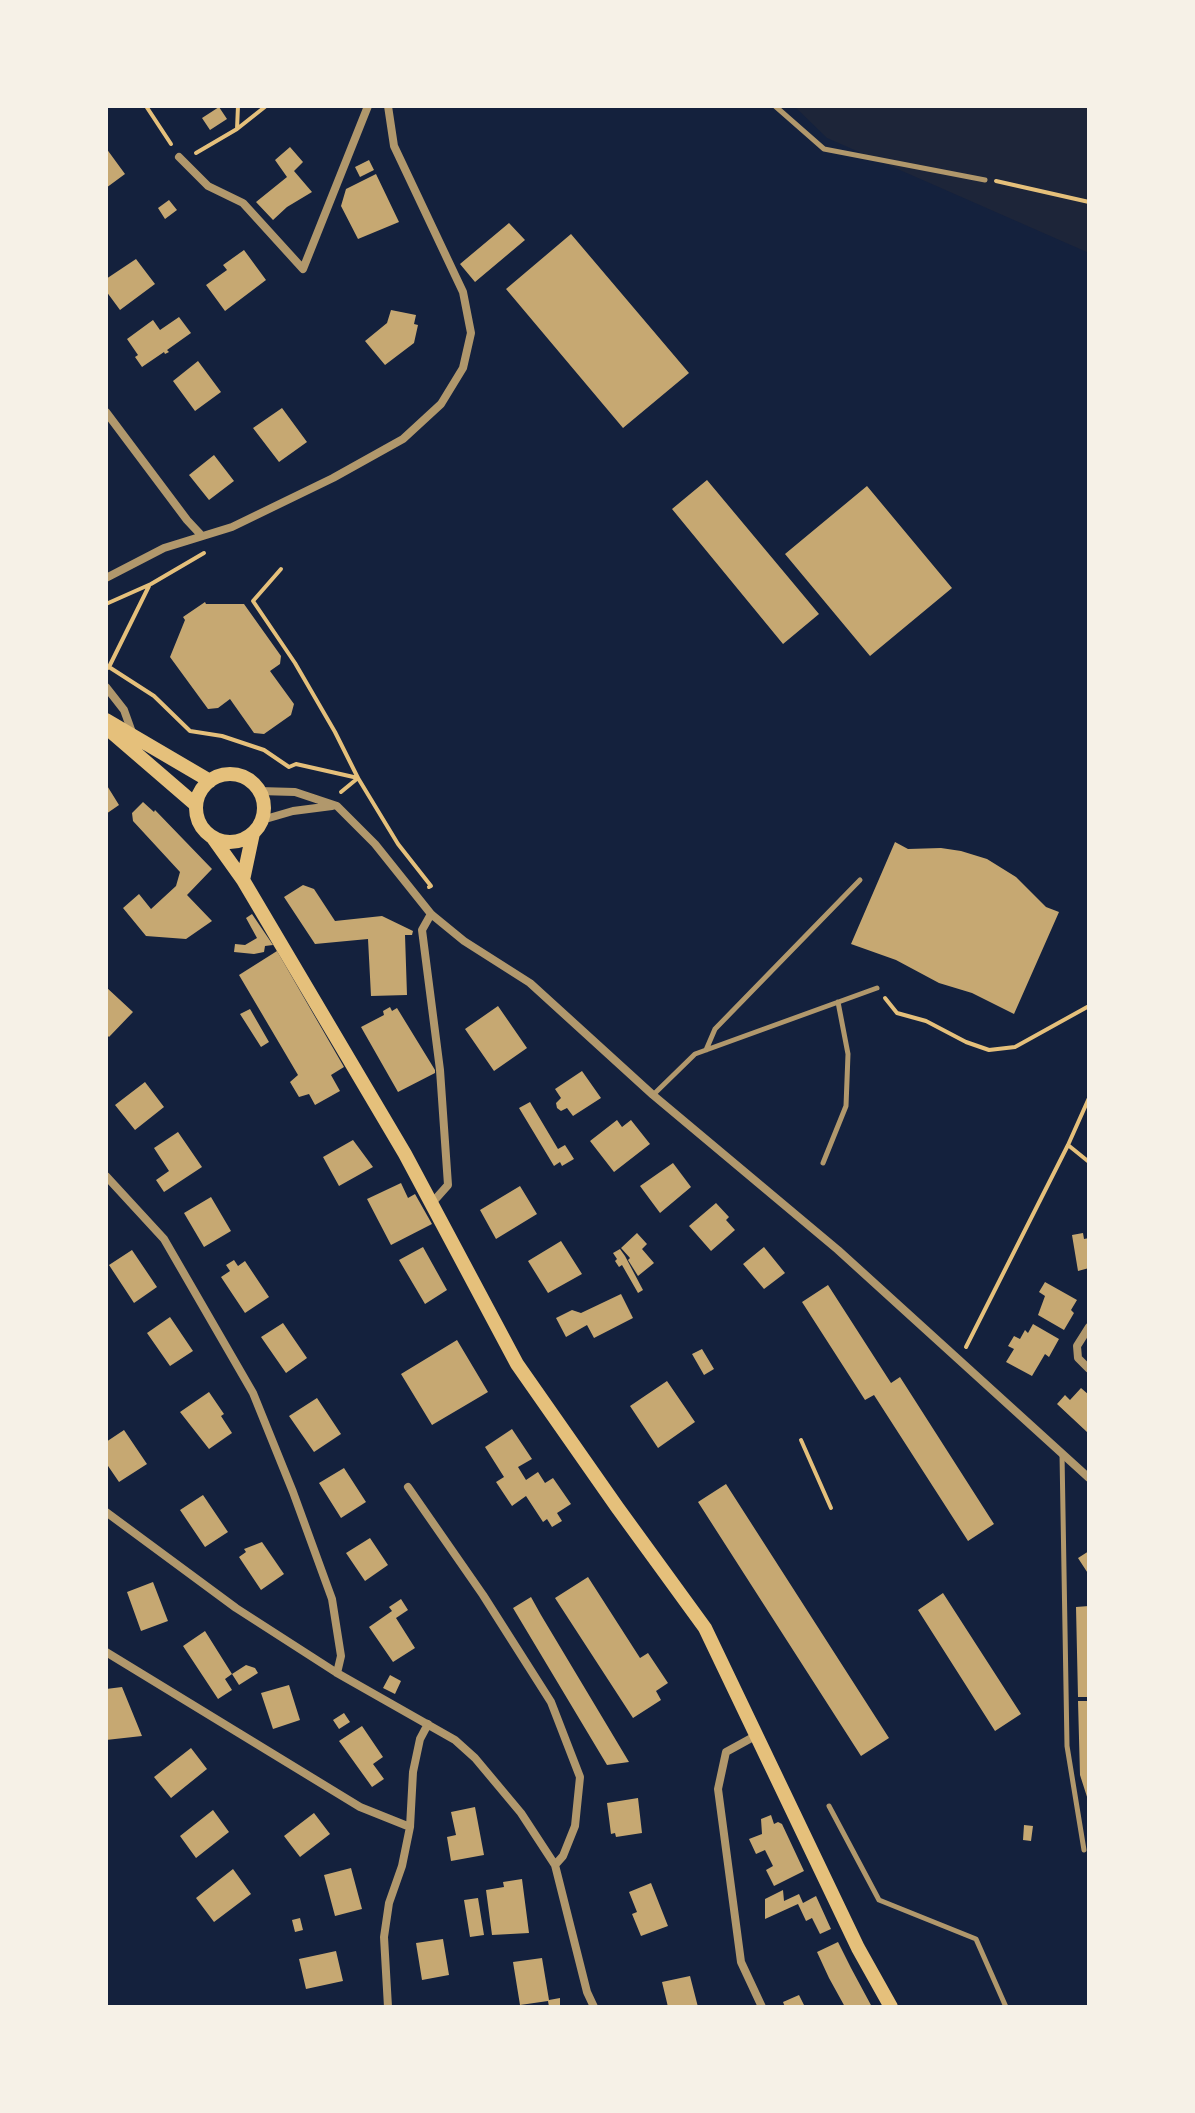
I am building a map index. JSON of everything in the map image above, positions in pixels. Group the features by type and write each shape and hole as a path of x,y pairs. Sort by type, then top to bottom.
{"main road":[{"path":"106,720 210,781"},
{"path":"106,727 196,805"},
{"path":"243,880 264,810 259,791 253,783 234,774 224,775 210,781 201,790 196,805 200,824 243,880 432,1203 517,1364 705,1628 858,1948 891,2007"},
{"path":"213,838 234,842 257,827"}],"street":[{"path":"179,157 208,186 243,203 303,269 368,106"},
{"path":"106,578 164,548 232,527 403,439 441,404 463,368 471,333 463,292 394,146 388,106"},
{"path":"106,412 187,520 206,534"},
{"path":"106,687 124,710 133,736"},
{"path":"259,791 295,792 337,806 375,844 431,914 464,941 530,983 653,1095 838,1250 1089,1478"},
{"path":"257,827 293,811 337,806"},
{"path":"431,914 422,930 440,1070 448,1185 432,1203"},
{"path":"106,1176 164,1239 253,1393 332,1599 341,1656 337,1673"},
{"path":"1089,1327 1077,1346 1078,1358 1089,1369"},
{"path":"408,1487 483,1595 551,1702 580,1777 575,1826 563,1856 555,1865"},
{"path":"106,1512 236,1608 337,1673 455,1740 475,1758 521,1813 555,1865 587,1992 594,2007"},
{"path":"106,1652 360,1807 410,1827"},
{"path":"388,2007 384,1937 389,1903 402,1866 410,1827 413,1772 420,1739 428,1724"},
{"path":"758,1734 726,1752 718,1789 741,1962 762,2007"}],"lane":[{"path":"775,106 824,149 985,180"},
{"path":"706,1050 715,1029 860,880"},
{"path":"653,1095 695,1054 877,988"},
{"path":"823,1163 846,1106 848,1054 838,1002"},
{"path":"1062,1453 1067,1746 1084,1850"},
{"path":"829,1806 879,1900 976,1939 1006,2007"}],"path":[{"path":"146,106 179,157 196,153 237,129 266,106"},
{"path":"237,129 238,106"},
{"path":"985,180 1089,202"},
{"path":"106,604 151,584 208,551 206,534"},
{"path":"281,569 253,601 295,663 398,844 431,886 416,896"},
{"path":"151,584 108,668 154,696 190,731 222,736 264,750 289,767 296,764 358,778"},
{"path":"337,806 341,792 358,778"},
{"path":"877,988 897,1013 926,1021 989,1050 1015,1047 1089,1006"},
{"path":"959,1360 1089,1098"},
{"path":"1068,1145 1089,1162"},
{"path":"801,1440 831,1508"}],"shaded area":[{"path":"794,106 1089,106 1089,253 827,138"}],"building":[{"path":"219,107 227,119 210,130 202,118"},
{"path":"290,147 303,162 294,171 312,192 273,220 256,202 287,177 275,160"},
{"path":"106,148 125,174 106,188"},
{"path":"369,160 374,170 360,177 355,167"},
{"path":"376,174 399,222 358,239 341,206 346,189"},
{"path":"169,200 177,210 165,219 158,208"},
{"path":"509,223 525,240 475,282 460,264"},
{"path":"571,234 689,373 623,428 506,289"},
{"path":"244,250 266,280 225,311 206,285 227,270 223,265"},
{"path":"136,259 155,284 120,310 106,291 106,279"},
{"path":"391,310 416,315 414,324 418,325 414,343 385,365 365,341 387,323"},
{"path":"179,317 191,333 167,350 169,352 164,352 142,367 127,339 153,320 160,330"},
{"path":"198,361 221,392 195,411 173,381"},
{"path":"282,408 307,442 279,462 253,428"},
{"path":"214,455 234,481 209,500 189,475"},
{"path":"707,480 819,614 783,644 672,509"},
{"path":"867,486 952,588 870,656 785,554"},
{"path":"205,602 244,604 281,656 280,664 270,671 294,704 291,715 264,734 254,733 230,699 218,708 208,709 170,657 185,620 183,617"},
{"path":"106,784 119,805 106,814"},
{"path":"143,802 155,810 212,869 187,895 212,921 186,939 146,936 123,908 139,894 151,909 176,886 180,872 133,821 132,813"},
{"path":"895,842 908,849 941,848 987,859 1016,877 1046,907 1059,912 1014,1014 972,993 939,983 896,960 851,944"},
{"path":"303,885 314,889 335,921 382,916 413,931 412,935 405,935 407,995 371,996 368,939 315,944 284,897"},
{"path":"252,914 273,945 265,946 264,952 254,954 234,952 235,944 245,945 257,938 246,918"},
{"path":"277,951 344,1067 331,1075 340,1091 315,1105 309,1094 299,1097 290,1082 298,1075 239,975"},
{"path":"106,987 133,1012 109,1037 106,1034"},
{"path":"498,1006 527,1048 494,1071 465,1029"},
{"path":"390,1007 392,1011 397,1008 435,1070 435,1073 398,1092 361,1027 384,1015 383,1011"},
{"path":"250,1009 269,1042 261,1047 240,1014"},
{"path":"582,1071 601,1098 573,1116 567,1108 561,1111 557,1108 556,1103 561,1098 555,1089"},
{"path":"145,1082 164,1107 135,1130 115,1105"},
{"path":"530,1102 558,1149 565,1145 574,1159 562,1166 560,1162 554,1166 519,1108"},
{"path":"617,1120 622,1127 631,1120 650,1144 614,1172 590,1141"},
{"path":"178,1132 202,1167 164,1192 156,1180 169,1171 154,1148"},
{"path":"353,1140 373,1167 339,1186 323,1157"},
{"path":"673,1163 691,1187 660,1213 640,1186"},
{"path":"401,1183 408,1198 415,1194 432,1224 391,1245 367,1199"},
{"path":"520,1186 537,1214 496,1239 480,1210"},
{"path":"211,1197 231,1231 204,1247 184,1213"},
{"path":"716,1203 729,1217 726,1220 735,1230 711,1251 689,1226"},
{"path":"637,1233 647,1244 642,1249 654,1263 638,1276 628,1260 630,1258 621,1248"},
{"path":"1083,1233 1084,1239 1089,1238 1089,1268 1078,1271 1072,1235"},
{"path":"561,1241 582,1274 548,1293 528,1261"},
{"path":"423,1247 447,1290 425,1304 399,1260"},
{"path":"764,1247 785,1273 764,1289 743,1264"},
{"path":"620,1249 643,1290 638,1293 622,1265 619,1267 615,1261 617,1259 613,1253"},
{"path":"132,1250 157,1287 134,1303 109,1265"},
{"path":"234,1260 238,1266 245,1261 269,1297 245,1313 221,1277 230,1271 226,1265"},
{"path":"1045,1282 1077,1300 1071,1310 1074,1313 1064,1330 1038,1315 1045,1296 1039,1292"},
{"path":"828,1285 891,1383 900,1377 994,1524 968,1541 874,1395 865,1400 802,1302"},
{"path":"621,1294 633,1318 594,1338 587,1325 566,1337 556,1318 572,1310 581,1313"},
{"path":"170,1317 193,1351 170,1366 147,1333"},
{"path":"283,1323 307,1358 286,1373 261,1337"},
{"path":"1033,1324 1059,1339 1049,1357 1045,1354 1032,1376 1006,1362 1014,1349 1008,1346 1014,1336 1020,1339"},
{"path":"457,1340 488,1392 432,1425 401,1374"},
{"path":"702,1349 714,1369 704,1375 692,1354"},
{"path":"667,1381 695,1422 658,1448 630,1406"},
{"path":"1081,1388 1089,1395 1087,1432 1057,1404 1065,1395 1070,1400"},
{"path":"209,1392 232,1433 209,1449 180,1412"},
{"path":"317,1398 341,1434 314,1452 289,1416"},
{"path":"512,1429 532,1459 518,1467 526,1480 538,1472 545,1483 553,1478 571,1504 557,1513 562,1521 552,1527 547,1519 543,1522 526,1496 512,1506 496,1482 504,1477 485,1447"},
{"path":"124,1430 147,1464 119,1482 106,1463 106,1442"},
{"path":"344,1468 366,1502 341,1518 319,1483"},
{"path":"726,1484 889,1738 861,1756 698,1502"},
{"path":"203,1495 228,1532 205,1547 180,1510"},
{"path":"370,1538 388,1565 365,1581 346,1553"},
{"path":"262,1542 284,1574 261,1590 239,1557 246,1552 244,1549"},
{"path":"1089,1551 1089,1575 1078,1558"},
{"path":"588,1577 640,1658 648,1653 668,1683 656,1691 661,1700 633,1718 555,1598"},
{"path":"153,1582 168,1621 141,1631 127,1592"},
{"path":"943,1593 1021,1714 995,1731 918,1610"},
{"path":"531,1597 629,1762 607,1765 513,1608"},
{"path":"401,1599 408,1610 396,1618 415,1648 393,1662 369,1627 392,1611 389,1607"},
{"path":"1089,1606 1089,1697 1078,1697 1076,1607"},
{"path":"205,1631 232,1674 225,1679 232,1690 218,1699 183,1646"},
{"path":"246,1665 255,1668 258,1673 239,1685 232,1674"},
{"path":"390,1675 401,1681 395,1694 383,1688"},
{"path":"289,1685 300,1720 273,1729 261,1693"},
{"path":"122,1687 142,1736 106,1740 106,1689"},
{"path":"1078,1701 1089,1701 1088,1800 1080,1775"},
{"path":"344,1713 350,1722 339,1729 333,1720"},
{"path":"362,1726 383,1757 373,1764 384,1779 372,1787 339,1741"},
{"path":"191,1748 207,1769 171,1798 154,1777"},
{"path":"638,1798 642,1833 616,1837 615,1833 611,1834 607,1803"},
{"path":"475,1807 484,1855 451,1861 447,1837 456,1835 451,1812"},
{"path":"213,1810 229,1832 196,1858 180,1836"},
{"path":"314,1813 330,1834 300,1857 284,1836"},
{"path":"771,1815 774,1824 782,1824 804,1871 774,1886 766,1870 773,1866 765,1850 756,1854 749,1839 762,1834 761,1819"},
{"path":"1024,1825 1033,1826 1031,1841 1023,1840"},
{"path":"351,1868 362,1909 335,1916 324,1875"},
{"path":"233,1869 251,1894 214,1922 196,1898"},
{"path":"522,1879 529,1933 492,1935 486,1890 504,1887 503,1882"},
{"path":"651,1883 668,1926 641,1936 632,1914 637,1912 629,1892"},
{"path":"783,1890 784,1901 799,1894 803,1903 816,1896 831,1929 820,1934 812,1918 806,1921 798,1904 765,1919 765,1899"},
{"path":"478,1898 484,1935 470,1937 464,1900"},
{"path":"300,1918 303,1930 295,1932 292,1920"},
{"path":"443,1939 449,1975 422,1980 416,1943"},
{"path":"838,1942 872,2007 845,2007 829,1978 817,1952"},
{"path":"336,1951 343,1981 306,1989 299,1959"},
{"path":"542,1958 549,2000 560,1998 560,2007 549,2007 548,2001 520,2005 513,1962"},
{"path":"690,1976 698,2007 668,2007 662,1982"},
{"path":"799,1995 804,2005 785,2007 783,2002"}]}
